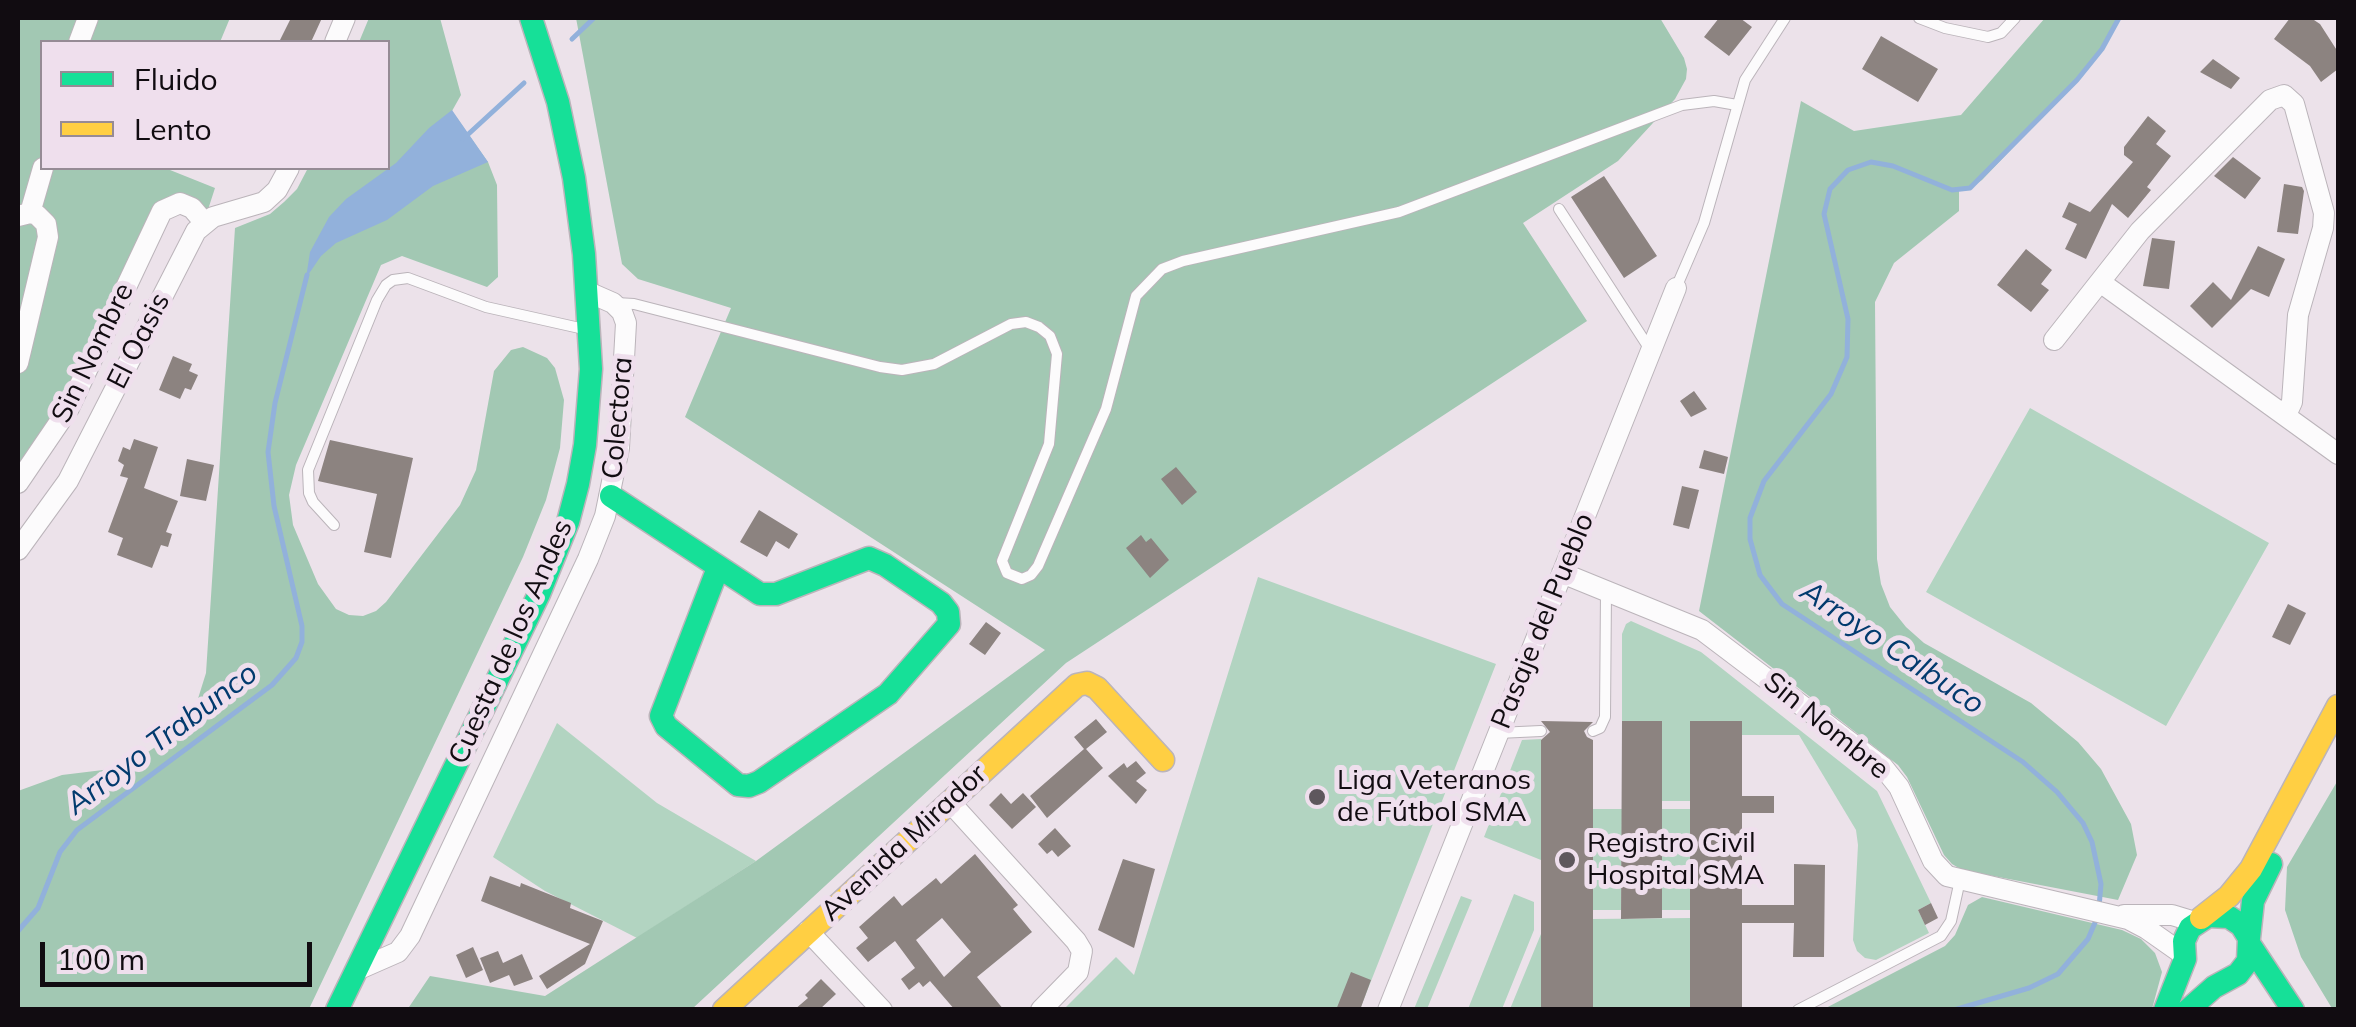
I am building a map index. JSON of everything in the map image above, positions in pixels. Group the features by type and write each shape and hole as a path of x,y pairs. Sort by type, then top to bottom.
{"main road":[{"name":"Cuesta de los Andes","path":"337,1010 539,594 568,522 588,425 588,292 567,141 549,68 531,18"},
{"path":"611,496 718,568 752,591 768,595 784,592 870,558 941,603 948,612 949,624 888,694 759,782 738,785 666,726 660,716 718,568"},
{"name":"Avenida Mirador","path":"724,1010 1071,688 1087,683 1102,692 1163,760"},
{"path":"2165,1010 2184,957 2186,934 2229,896 2251,869 2338,706"},
{"path":"2188,1010 2244,968 2250,914 2258,889 2338,735"},
{"path":"2198,920 2215,914 2230,917 2241,925 2293,1010"},
{"path":"2184,957 2199,977 2258,987 2284,1010"}],"street":[{"path":"2054,340 2140,231 2270,100 2279,94 2288,97 2294,104 2324,213 2298,315 2292,420"},
{"path":"18,362 48,238 42,219 24,214 42,170"},
{"path":"204,222 264,202 277,190 288,170"},
{"name":"Sin Nombre","path":"18,482 69,408 158,217 167,206 180,203 192,208 204,222"},
{"name":"El Oasis","path":"18,550 68,480 190,240 204,222"},
{"path":"2100,282 2338,454"},
{"name":"Pasaje del Pueblo","path":"1388,1010 1676,288"},
{"path":"588,292 613,303"},
{"name":"Colectora","path":"357,970 398,952 410,936 588,558 611,496 621,426 626,323 613,303"},
{"name":"Sin Nombre","path":"1562,573 1710,635 1888,772 1936,867 1960,880"},
{"path":"949,801 1076,940 1083,958 1078,972 1042,1010"},
{"path":"1960,880 2114,915 2147,928 2184,957"},
{"path":"2114,915 2172,914 2198,920"},
{"path":"808,931 882,1010"}],"lane":[{"path":"1676,288 1704,224 1737,105 1752,68 1785,18"},
{"path":"1920,18 1988,37 2001,33 2016,18"},
{"path":"613,303 634,304 892,370 934,364 1011,324 1026,322 1039,327 1056,348 1049,444 1002,560 1008,573 1022,579 1038,566 1106,408 1136,296 1162,269 1399,212 1682,105 1714,101 1737,105"},
{"path":"1559,209 1651,351"},
{"path":"334,524 313,502 308,470 386,285 408,278 486,307 590,330"},
{"path":"1594,730 1602,726 1605,717 1606,590"},
{"path":"1498,733 1541,731"},
{"path":"1798,1010 1941,936 1951,922 1960,880"}],"green space":[{"path":"18,18 230,18 221,40 40,40 40,170 170,170 215,188 204,222 173,203 78,390 18,483"},
{"path":"369,18 440,18 461,95 452,111 488,162 497,185 498,277 487,287 402,256 381,265 296,465 289,495 293,525 318,584 336,609 363,616 376,611 460,505 476,470 494,371 511,350 523,347 547,358 555,368 564,400 560,448 546,500 523,557 309,1009 18,1010 18,791 62,775 103,770 139,758 170,737 196,705 206,673 235,228 270,214 297,189 307,170 390,170 390,40 360,40"},
{"path":"576,18 1660,18 1687,69 1675,99 1618,161 1523,223 1587,321 1066,663 692,1009 407,1010 430,976 545,996 756,861 1045,650 685,417 731,308 638,279 622,264"},
{"path":"2045,18 2119,18 2102,49 2064,94 1982,180 1959,191 1959,211 1894,263 1875,302 1877,559 1890,607 1906,627 1924,643 2031,703 2078,742 2101,769 2131,824 2137,855 2118,900 1962,870 1952,864 1898,765 1699,611 1801,101 1854,131 1961,115"},
{"path":"2030,408 2269,543 2166,726 1926,592"},
{"name":"Liga Veteranos de Fútbol SMA","path":"1258,577 1496,664 1360,1009 1063,1010 1116,957 1134,975"},
{"path":"1631,621 1701,652 1877,791 1931,903 1918,910 1929,933 1876,960 1857,951 1853,940 1856,830 1799,735 1742,735 1742,721 1691,721 1690,801 1662,801 1662,722 1622,721 1622,634"},
{"path":"557,723 657,803 756,861 637,938 545,891 493,857"},
{"path":"1541,739 1541,860 1484,837 1522,740"},
{"path":"2338,780 2338,1009 2333,1010 2301,957 2285,910 2287,867"},
{"path":"1593,809 1622,809 1621,910 1593,910"},
{"path":"1662,809 1690,809 1690,910 1662,910"},
{"path":"1514,894 1534,902 1534,930 1502,1009 1468,1009"},
{"path":"1461,896 1472,900 1427,1009 1414,1009"},
{"path":"1982,897 2122,930 2141,939 2155,953 2162,972 2152,1009 1822,1010 1945,946 1955,935 1968,905"},
{"path":"1690,918 1690,1009 1593,1010 1593,919"},
{"path":"1541,934 1541,1009 1510,1009"}],"water":[{"path":"452,110 488,162 433,186 387,220 336,243 306,278 310,252 329,217 346,199 390,170 429,128"}],"building":[{"path":"291,18 322,18 312,40 280,40"},
{"path":"1719,18 1740,18 1752,27 1729,56 1704,37"},
{"path":"2290,18 2311,18 2320,24 2338,52 2338,69 2321,82 2310,66 2274,39"},
{"path":"1881,36 1938,69 1918,102 1862,69"},
{"path":"2213,59 2240,78 2231,89 2200,72"},
{"path":"2148,116 2166,131 2156,144 2171,156 2147,187 2151,190 2128,218 2112,204 2086,259 2065,249 2077,224 2062,217 2069,202 2090,212 2133,162 2124,155 2124,147"},
{"path":"2233,157 2261,178 2245,199 2214,176"},
{"path":"1604,176 1657,256 1624,278 1571,197"},
{"path":"2284,184 2302,187 2304,191 2298,234 2277,232"},
{"path":"2152,238 2175,241 2169,289 2143,286"},
{"path":"2258,246 2285,259 2269,297 2251,289 2212,328 2190,306 2213,282 2231,300"},
{"path":"2026,249 2052,270 2041,284 2049,290 2031,312 1997,285"},
{"path":"173,356 192,364 189,371 198,375 191,390 185,388 180,399 159,390"},
{"path":"1694,391 1707,409 1691,417 1680,401"},
{"path":"134,439 158,447 144,488 178,501 166,532 172,534 168,547 161,545 152,568 117,555 123,538 108,532 128,478 120,476 124,465 118,461 123,447 130,450"},
{"path":"330,440 413,458 391,558 364,552 377,494 318,481"},
{"path":"1704,450 1728,457 1724,474 1699,468"},
{"path":"187,459 214,465 206,501 180,496"},
{"path":"1176,467 1197,492 1182,505 1161,479"},
{"path":"1682,486 1699,490 1689,529 1673,525"},
{"path":"759,510 798,534 789,549 776,541 767,557 740,542"},
{"path":"1141,535 1146,542 1151,538 1169,560 1150,578 1126,548"},
{"path":"2288,604 2306,613 2290,645 2272,637"},
{"path":"986,622 1001,633 985,655 969,644"},
{"path":"1096,719 1107,732 1086,749 1103,768 1047,818 1030,796 1084,749 1074,737"},
{"path":"1541,721 1593,722 1584,731 1593,740 1593,1010 1541,1010 1541,740 1550,732"},
{"path":"1622,721 1662,721 1662,918 1621,919"},
{"path":"1690,721 1742,721 1742,796 1774,796 1774,813 1742,813 1742,905 1794,905 1794,864 1825,865 1824,957 1793,957 1794,923 1742,923 1742,1010 1690,1010"},
{"path":"1136,761 1146,773 1136,781 1147,790 1136,804 1108,776 1124,763 1127,768"},
{"path":"1001,793 1011,804 1023,793 1036,807 1012,829 989,805"},
{"path":"1055,828 1071,846 1058,857 1052,850 1047,854 1038,844"},
{"path":"975,854 1018,905 1013,909 1032,932 977,977 1004,1010 955,1010 930,981 923,987 919,982 909,990 901,979 915,968 895,941 868,962 856,948 868,938 859,927 894,896 902,906 936,878 941,884","holes":["942,918 971,952 944,977 916,940"]},
{"path":"1123,859 1155,869 1134,948 1098,930"},
{"path":"490,876 520,887 521,883 603,921 585,964 547,989 539,976 590,944 481,901"},
{"path":"1931,903 1938,918 1925,925 1918,910"},
{"path":"473,947 483,970 466,978 456,955"},
{"path":"498,951 503,963 522,954 533,979 514,986 509,975 490,983 480,958"},
{"path":"1351,972 1371,980 1360,1010 1336,1010"},
{"path":"821,979 836,994 819,1010 794,1010 808,998 805,995"}],"waterway":[{"name":"Arroyo Trabunco","path":"572,39 594,18"},
{"name":"Arroyo Calbuco","path":"2099,907 2101,884 2092,842 2083,823 2057,792 2023,762 1782,604 1760,575 1750,539 1750,518 1764,481 1831,394 1847,357 1848,319 1824,214 1830,189 1848,170 1871,162 1893,166 1952,190 1970,188 2077,80 2102,49 2119,18"},
{"name":"Arroyo Trabunco","path":"463,139 524,83"},
{"name":"Arroyo Trabunco","path":"18,931 38,908 60,852 77,830 272,685 296,658 302,626 274,506 268,452 275,403 307,275"},
{"name":"Arroyo Calbuco","path":"1954,1010 2029,988 2058,974 2088,939 2097,918"}],"traffic: fast":[{"path":"337,1010 539,594 568,522 578,484 591,369 584,254 558,102 531,18"},
{"path":"611,496 760,594 776,594 869,558 941,603 948,612 949,624 888,694 759,782 738,785 666,726 661,716 718,568"},
{"path":"2249,938 2253,901 2271,864"},
{"path":"2165,1010 2185,959 2184,941 2190,928 2208,916 2229,917 2241,925 2249,938 2248,961 2238,974 2214,987 2188,1010"},
{"path":"2250,945 2293,1010"}],"traffic: slow":[{"path":"724,1010 1077,685 1087,683 1097,688 1163,760"},
{"path":"2201,918 2229,896 2251,869 2338,706"}],"place":[{"name":"Liga Veteranos de Fútbol SMA","path":"1317,797"},
{"name":"Registro Civil Hospital SMA","path":"1567,860"}]}
